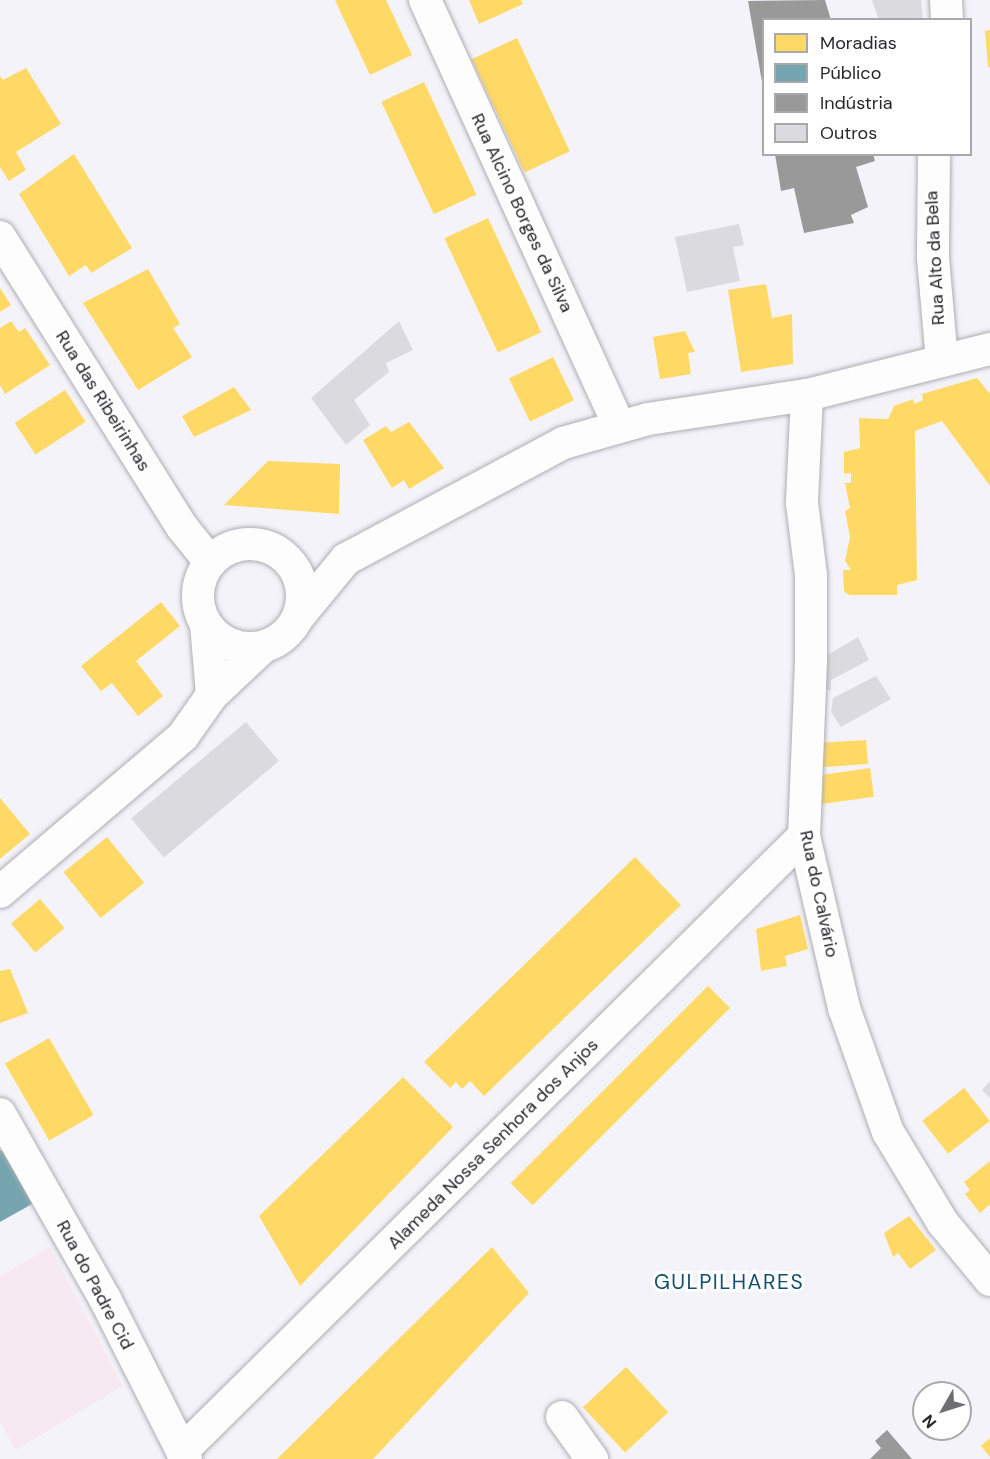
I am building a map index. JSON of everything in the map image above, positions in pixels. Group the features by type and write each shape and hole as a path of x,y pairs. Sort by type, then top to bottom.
{"street":[{"name":"Rua Alcino Borges da Silva","path":"425,0 619,426"},
{"path":"946,0 946,18"},
{"name":"Rua Alto da Bela","path":"934,156 933,258 942,361"},
{"name":"Rua das Ribeirinhas","path":"0,237 182,527 210,562"},
{"path":"0,892 183,736 212,695 263,647 278,641 346,559 563,444 619,426 807,395 990,349"},
{"name":"Rua do Calvário","path":"807,395 802,502 811,575 811,662 804,836 844,1008 888,1132 943,1223 990,1280"},
{"path":"212,695 206,624 198,592 210,562 238,545 254,543 284,556 346,559"},
{"path":"284,556 301,584 299,616"},
{"path":"206,624 231,645 263,647"},
{"name":"Alameda Nossa Senhora dos Anjos","path":"184,1455 804,836"},
{"name":"Rua do Padre Cid","path":"0,1114 105,1299 184,1455"},
{"path":"562,1417 592,1459"}],"shaded area":[{"path":"50,1247 123,1386 16,1450 0,1422 0,1276"}],"building: Moradias":[{"path":"335,0 386,0 412,55 370,75"},
{"path":"469,0 521,0 523,4 479,24"},
{"path":"990,30 990,67 988,67 985,31"},
{"path":"517,38 570,151 525,172 472,59"},
{"path":"26,68 61,124 16,152 26,170 9,181 0,167 0,76 3,80"},
{"path":"424,82 476,194 434,214 381,102"},
{"path":"74,154 132,248 91,273 86,265 69,276 19,194"},
{"path":"488,218 541,332 498,352 444,238"},
{"path":"148,269 180,324 173,328 192,357 138,390 83,303"},
{"path":"766,284 772,318 792,314 793,364 741,372 728,290"},
{"path":"0,288 11,305 0,312"},
{"path":"11,321 19,332 25,328 50,365 5,394 0,385 0,328"},
{"path":"685,331 695,352 688,353 691,374 660,379 653,337"},
{"path":"553,357 574,400 530,422 509,378"},
{"path":"977,378 990,394 990,486 942,421 915,431 917,580 897,585 897,595 849,595 844,591 843,570 851,570 845,561 850,537 845,511 850,508 845,483 851,483 851,473 844,474 844,452 860,448 859,418 888,419 894,406 913,399 914,404 923,400 922,394"},
{"path":"234,387 251,410 194,437 182,416"},
{"path":"65,390 86,422 35,455 15,423"},
{"path":"409,422 444,468 409,489 404,480 392,488 363,440 386,426 391,432"},
{"path":"268,461 340,464 339,514 224,505"},
{"path":"161,602 180,626 136,661 163,696 138,716 112,683 101,691 81,666"},
{"path":"866,740 868,764 812,768 817,743"},
{"path":"870,768 874,797 813,805 809,777"},
{"path":"0,798 30,834 0,859"},
{"path":"107,837 144,883 101,918 63,872"},
{"path":"635,857 681,905 484,1096 470,1081 462,1089 456,1082 450,1088 424,1062"},
{"path":"40,899 64,928 35,953 11,923"},
{"path":"800,915 808,949 785,956 787,966 761,971 756,929"},
{"path":"10,969 28,1013 0,1023 0,971"},
{"path":"708,986 730,1008 533,1205 511,1183"},
{"path":"49,1038 94,1115 49,1141 5,1064"},
{"path":"403,1077 453,1127 300,1286 259,1216"},
{"path":"964,1088 990,1121 948,1154 922,1121"},
{"path":"990,1161 990,1204 980,1213 965,1194 970,1190 964,1182"},
{"path":"909,1216 936,1250 910,1269 898,1253 893,1257 884,1233"},
{"path":"492,1247 529,1293 373,1459 277,1459"},
{"path":"626,1367 668,1412 625,1453 583,1407"},
{"path":"990,1438 990,1457 981,1446"}],"building: Público":[{"path":"3,1149 32,1204 0,1222 0,1151"}],"building: Indústria":[{"path":"825,0 830,18 762,18 762,82 748,1"},
{"path":"775,156 874,156 875,161 856,167 868,207 851,215 854,223 804,233 794,188 781,191"},
{"path":"887,1430 912,1459 870,1459 881,1448 875,1441"}],"building: Outros":[{"path":"872,0 921,0 923,18 878,18"},
{"path":"739,224 744,245 733,247 740,281 687,292 675,237"},
{"path":"399,321 413,350 386,363 389,372 354,400 370,425 346,445 311,398"},
{"path":"858,637 869,660 831,680 831,690 815,690 816,662"},
{"path":"876,676 891,699 841,727 831,712 833,698"},
{"path":"246,722 279,761 164,857 131,818"},
{"path":"990,1081 990,1098 982,1090"}],"district":[{"name":"GULPILHARES","path":"729,1282"}]}
